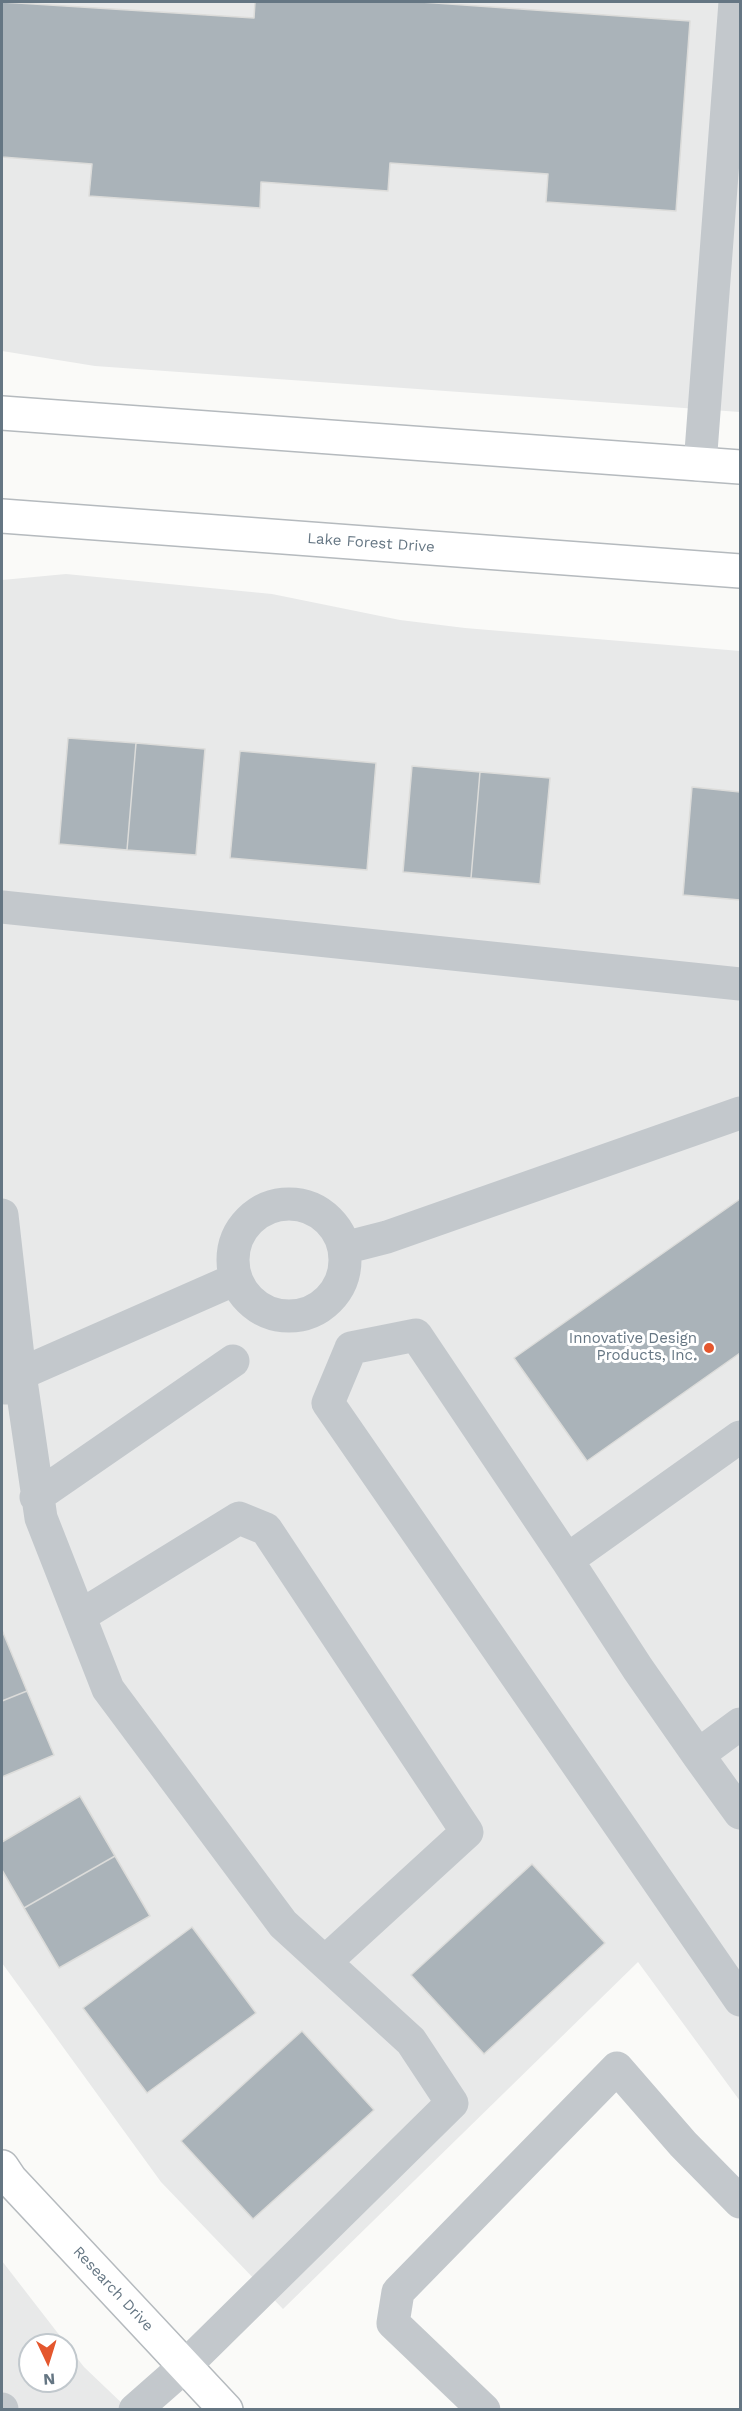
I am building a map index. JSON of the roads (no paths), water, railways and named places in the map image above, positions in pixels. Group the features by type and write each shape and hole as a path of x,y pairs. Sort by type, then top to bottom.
{"main road":[{"path":"2,413 741,467"},
{"name":"Lake Forest Drive","path":"2,516 741,571"},
{"name":"Research Drive","path":"2,2167 10,2179 226,2409"}],"lane":[{"path":"700,465 735,2"},
{"path":"2,907 741,984"},
{"path":"344,1248 387,1237 741,1113"},
{"path":"287,1203 305,1206 322,1214 332,1223 344,1248 346,1265 341,1282 332,1297 318,1308 303,1314 287,1316 270,1313 249,1299 236,1279 232,1266 234,1248 241,1230 253,1216 269,1207 287,1203"},
{"path":"2,1215 8,1380 41,1518 108,1689 283,1924 411,2041 452,2103 185,2366 135,2409"},
{"path":"8,1380 236,1279"},
{"path":"318,1308 351,1348"},
{"path":"351,1348 416,1335 638,1669 741,1813"},
{"path":"351,1348 328,1403 741,2000"},
{"path":"36,1497 233,1361"},
{"path":"567,1560 741,1437"},
{"path":"80,1616 238,1518 266,1529 467,1832 325,1962"},
{"path":"699,1755 741,1724"},
{"path":"483,2409 393,2323 398,2292 617,2068 683,2145 741,2202"}],"place":[{"name":"Innovative Design Products, Inc.","path":"709,1348"}]}
